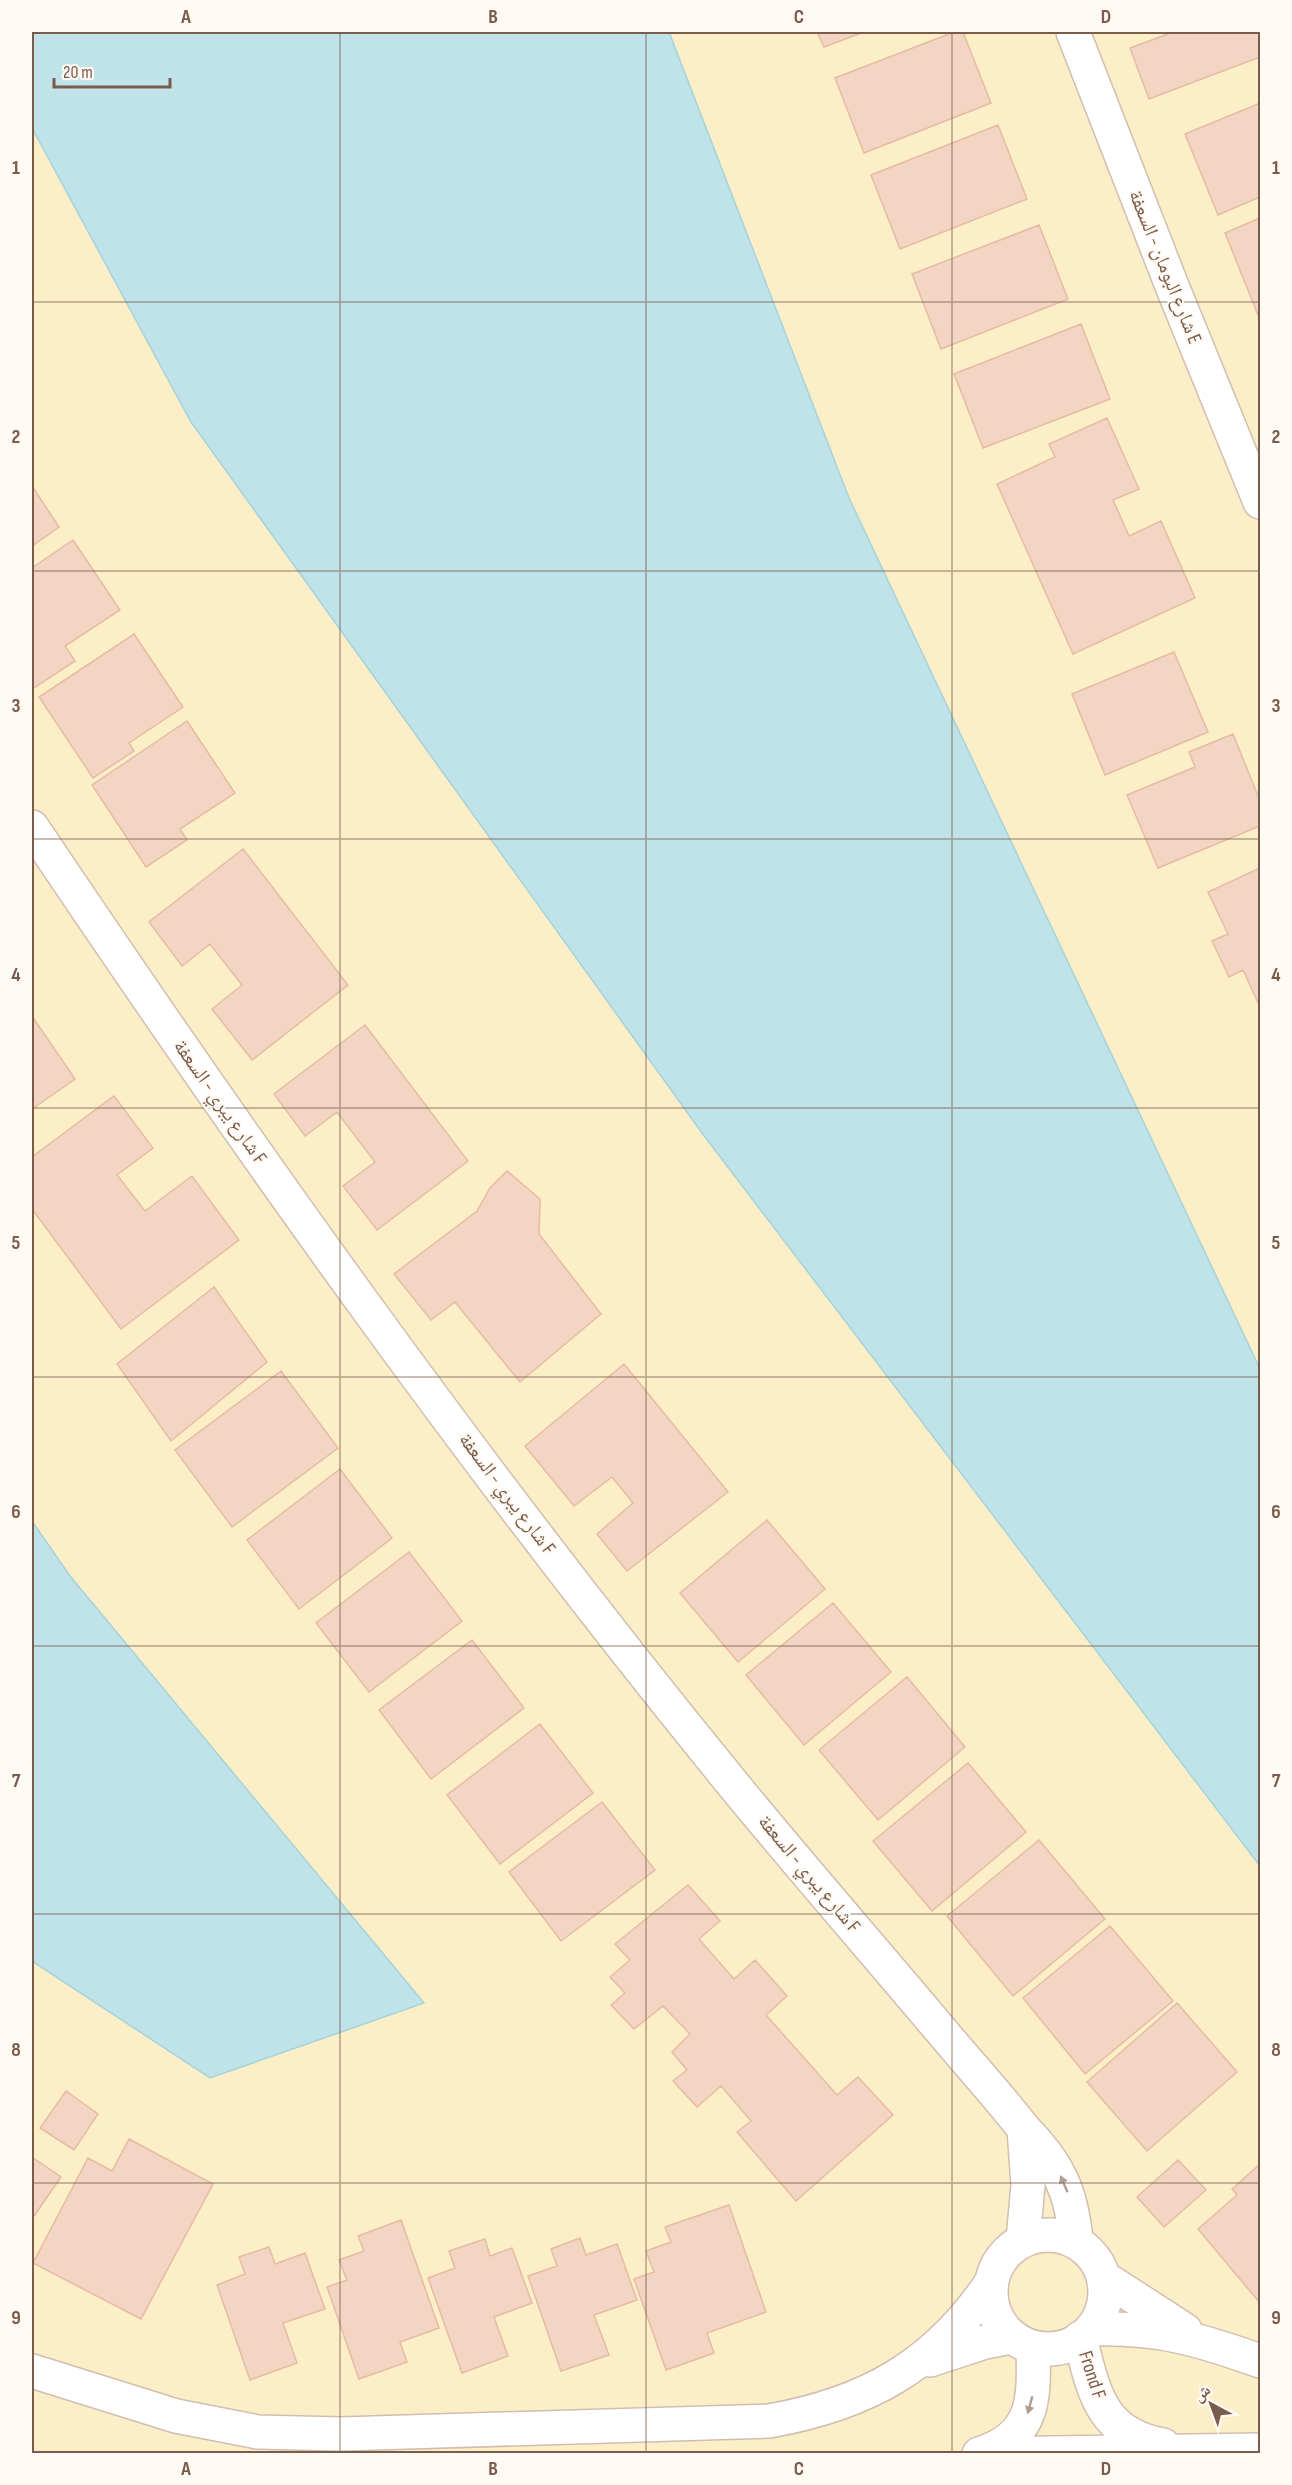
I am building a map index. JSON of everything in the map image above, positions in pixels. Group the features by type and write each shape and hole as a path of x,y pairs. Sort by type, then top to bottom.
{"street":[{"name":"شارع البومان - السعفة E","path":"1073,32 1172,286 1260,502"},
{"name":"شارع يبري - السعفة F","path":"32,827 146,998 445,1414 732,1783 1023,2129 1042,2147 1067,2191 1074,2216 1076,2241"},
{"path":"1023,2129 1028,2157 1023,2240"},
{"path":"36,2370 176,2416 258,2432 310,2434 769,2421 825,2409 852,2399 904,2372 957,2350 1022,2342 1049,2349 1065,2346 1085,2334 1104,2305 1103,2277 1098,2265 1090,2253 1076,2241 1058,2235 1040,2235 1023,2240 1007,2251 996,2266 990,2298 994,2313 1001,2326 1022,2342 1034,2392 1026,2420 1007,2442 980,2453"},
{"path":"1103,2277 1157,2313 1213,2344"},
{"path":"904,2372 930,2354 953,2333 974,2309 991,2283"},
{"path":"1085,2334 1153,2330 1213,2344 1260,2361"},
{"name":"Frond F","path":"1085,2334 1097,2399 1106,2415 1119,2428 1135,2438 1153,2444 1200,2452"},
{"path":"980,2453 1260,2450"}],"sand":[{"path":"669,32 1260,32 1260,1369 849,498"},
{"path":"32,128 191,423 702,1133 1260,1866 1260,2453 32,2453 32,1961 210,2078 70,1576 32,1521"}],"water":[{"path":"32,32 669,32 849,498 1260,1369 1260,1866 702,1133 191,422 32,128"},
{"path":"32,1521 70,1576 424,2003 210,2078 32,1961"}],"building":[{"path":"817,32 864,32 824,47"},
{"path":"954,32 963,32 991,103 864,153 835,78"},
{"path":"1167,32 1258,32 1260,57 1149,99 1130,48 1168,34"},
{"path":"1260,103 1260,197 1218,215 1185,134"},
{"path":"998,125 1027,199 900,249 871,175"},
{"path":"1260,218 1260,320 1225,233"},
{"path":"1039,225 1068,299 941,349 912,274"},
{"path":"1081,324 1110,399 983,448 954,374"},
{"path":"1107,418 1139,489 1113,500 1129,536 1161,521 1195,598 1073,654 997,484 1055,457 1049,444"},
{"path":"32,486 59,527 32,546"},
{"path":"73,540 120,610 65,646 75,661 34,688 32,684 32,568"},
{"path":"134,634 183,707 129,743 134,751 93,778 39,697"},
{"path":"1174,652 1208,732 1105,775 1072,694"},
{"path":"187,721 235,793 180,829 187,840 146,867 92,785"},
{"path":"1233,734 1260,801 1260,826 1158,868 1127,795 1195,767 1189,752"},
{"path":"243,849 348,985 252,1060 212,1009 242,985 210,944 182,966 149,922"},
{"path":"1260,868 1260,1007 1243,970 1229,977 1212,941 1228,934 1208,892"},
{"path":"32,1016 75,1079 32,1109"},
{"path":"365,1025 468,1161 377,1230 343,1186 375,1162 337,1112 305,1136 274,1094"},
{"path":"114,1096 153,1148 117,1175 145,1211 192,1176 239,1240 121,1329 32,1209 32,1157"},
{"path":"507,1171 540,1199 539,1234 601,1314 520,1382 455,1302 431,1320 394,1274 477,1211 490,1188"},
{"path":"214,1287 267,1362 171,1441 117,1364"},
{"path":"624,1364 728,1492 627,1571 597,1534 633,1503 612,1477 574,1506 525,1446"},
{"path":"281,1371 338,1448 232,1527 175,1450"},
{"path":"340,1469 392,1538 299,1609 247,1540"},
{"path":"767,1520 825,1589 738,1662 680,1593"},
{"path":"409,1552 462,1621 369,1692 316,1623"},
{"path":"833,1603 891,1672 804,1745 746,1675"},
{"path":"472,1640 524,1708 431,1779 379,1710"},
{"path":"907,1677 965,1747 878,1820 819,1750"},
{"path":"540,1724 593,1793 500,1864 447,1795"},
{"path":"968,1763 1026,1832 932,1911 873,1841"},
{"path":"602,1802 655,1870 561,1941 509,1872"},
{"path":"1039,1840 1105,1919 1013,1996 947,1916"},
{"path":"688,1885 720,1921 699,1939 734,1979 755,1960 787,1996 766,2015 837,2095 858,2077 893,2115 796,2201 737,2132 751,2121 721,2086 697,2107 673,2081 687,2070 672,2052 690,2034 663,2006 634,2029 611,2005 625,1993 610,1977 630,1960 615,1944"},
{"path":"1110,1926 1173,2001 1085,2074 1023,1998"},
{"path":"1177,2003 1237,2072 1147,2151 1087,2082"},
{"path":"66,2091 98,2114 74,2150 40,2128"},
{"path":"129,2139 213,2184 141,2319 33,2263 88,2158 112,2171"},
{"path":"32,2157 61,2177 32,2219"},
{"path":"1178,2160 1206,2190 1164,2227 1137,2197"},
{"path":"1259,2165 1260,2303 1198,2229 1237,2195 1232,2189"},
{"path":"729,2205 766,2312 707,2333 714,2353 666,2370 634,2279 654,2272 646,2251 671,2242 665,2227"},
{"path":"401,2220 439,2328 400,2342 407,2362 359,2379 327,2287 347,2280 339,2260 364,2251 358,2236"},
{"path":"580,2238 586,2255 617,2244 637,2300 594,2315 609,2355 561,2371 528,2276 557,2266 551,2249"},
{"path":"485,2239 490,2256 512,2248 532,2303 494,2317 508,2356 462,2373 428,2278 455,2268 449,2251"},
{"path":"269,2247 275,2264 305,2253 325,2309 283,2323 297,2363 250,2380 217,2285 245,2274 239,2257"}]}
